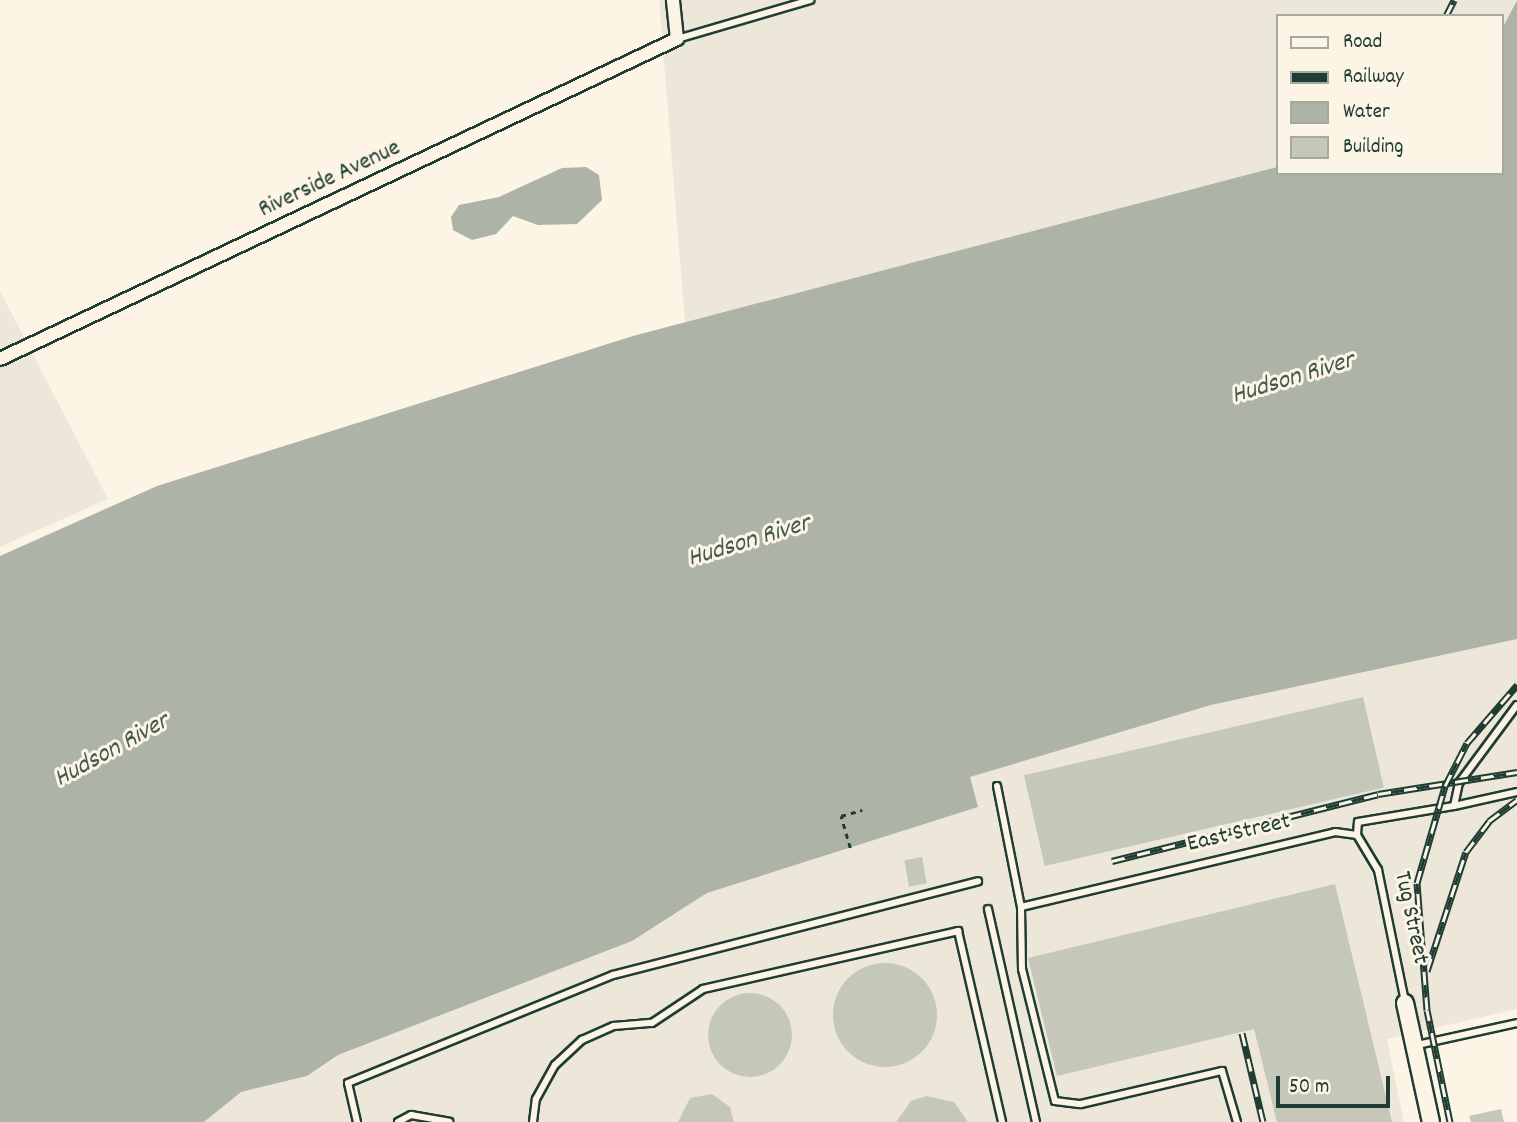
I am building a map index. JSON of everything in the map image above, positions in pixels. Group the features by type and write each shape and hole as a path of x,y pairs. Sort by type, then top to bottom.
{"street":[{"path":"673,0 677,39"},
{"name":"Riverside Avenue","path":"0,359 677,39"},
{"name":"Tug Street","path":"1405,1000 1432,1122"}],"lane":[{"name":"Riverside Avenue","path":"677,39 810,0"},
{"path":"1454,806 1459,783 1517,705"},
{"path":"997,786 1021,907 1022,969 1055,1101 1081,1104 1222,1072 1237,1122"},
{"path":"1357,835 1358,822 1517,792"},
{"name":"East Street","path":"1021,907 1335,832 1357,835"},
{"name":"Tug Street","path":"1357,835 1369,848 1405,1000"},
{"path":"357,1122 348,1083 600,980 978,881"},
{"path":"988,909 1036,1122"},
{"path":"533,1122 536,1099 555,1065 582,1040 614,1026 652,1023 703,989 958,931 1002,1122"},
{"path":"1417,1045 1517,1023"},
{"path":"398,1122 411,1115 449,1122"}],"path":[{"path":"850,848 841,817 862,810"}],"shaded area":[{"path":"659,0 1516,0 1503,27 1503,14 1276,14 1276,167 685,323"},
{"path":"0,291 108,499 0,547"},
{"path":"1517,639 1517,1009 1387,1039 1404,1122 204,1122 240,1092 307,1076 338,1055 632,941 707,893 977,807 969,777 1211,705"}],"water":[{"name":"Hudson River","path":"1517,0 1517,639 1211,705 970,777 978,807 707,893 632,941 338,1055 307,1076 241,1092 204,1122 0,1122 0,556 157,486 633,336 1276,167 1276,175 1503,175 1503,27"},
{"path":"586,167 599,175 602,200 577,224 538,225 513,216 496,234 472,240 453,230 451,217 459,205 499,197 562,168"}],"building":[{"path":"1363,697 1384,788 1045,866 1024,775"},
{"path":"922,857 927,884 909,887 904,860"},
{"path":"1335,884 1392,1122 1277,1122 1254,1029 1057,1076 1028,958"},
{"path":"885,963 905,967 922,978 933,995 937,1015 933,1035 922,1052 905,1063 885,1067 865,1063 848,1052 837,1035 833,1015 837,995 848,978 865,967"},
{"path":"750,993 766,996 780,1005 789,1019 792,1035 789,1051 780,1065 766,1074 750,1077 734,1074 720,1065 711,1051 708,1035 711,1019 720,1005 734,996"},
{"path":"712,1094 730,1107 734,1122 678,1122 690,1098"},
{"path":"926,1096 954,1102 968,1122 896,1122 911,1101"},
{"path":"1501,1109 1504,1122 1471,1122 1469,1116"}],"railway":[{"path":"1447,14 1454,0"},
{"path":"1450,1122 1427,1010 1417,883 1445,786 1467,743 1517,685"},
{"path":"1112,861 1378,794 1517,772"},
{"path":"1427,971 1466,852 1489,821 1517,800"},
{"path":"1242,1033 1263,1122"}]}
